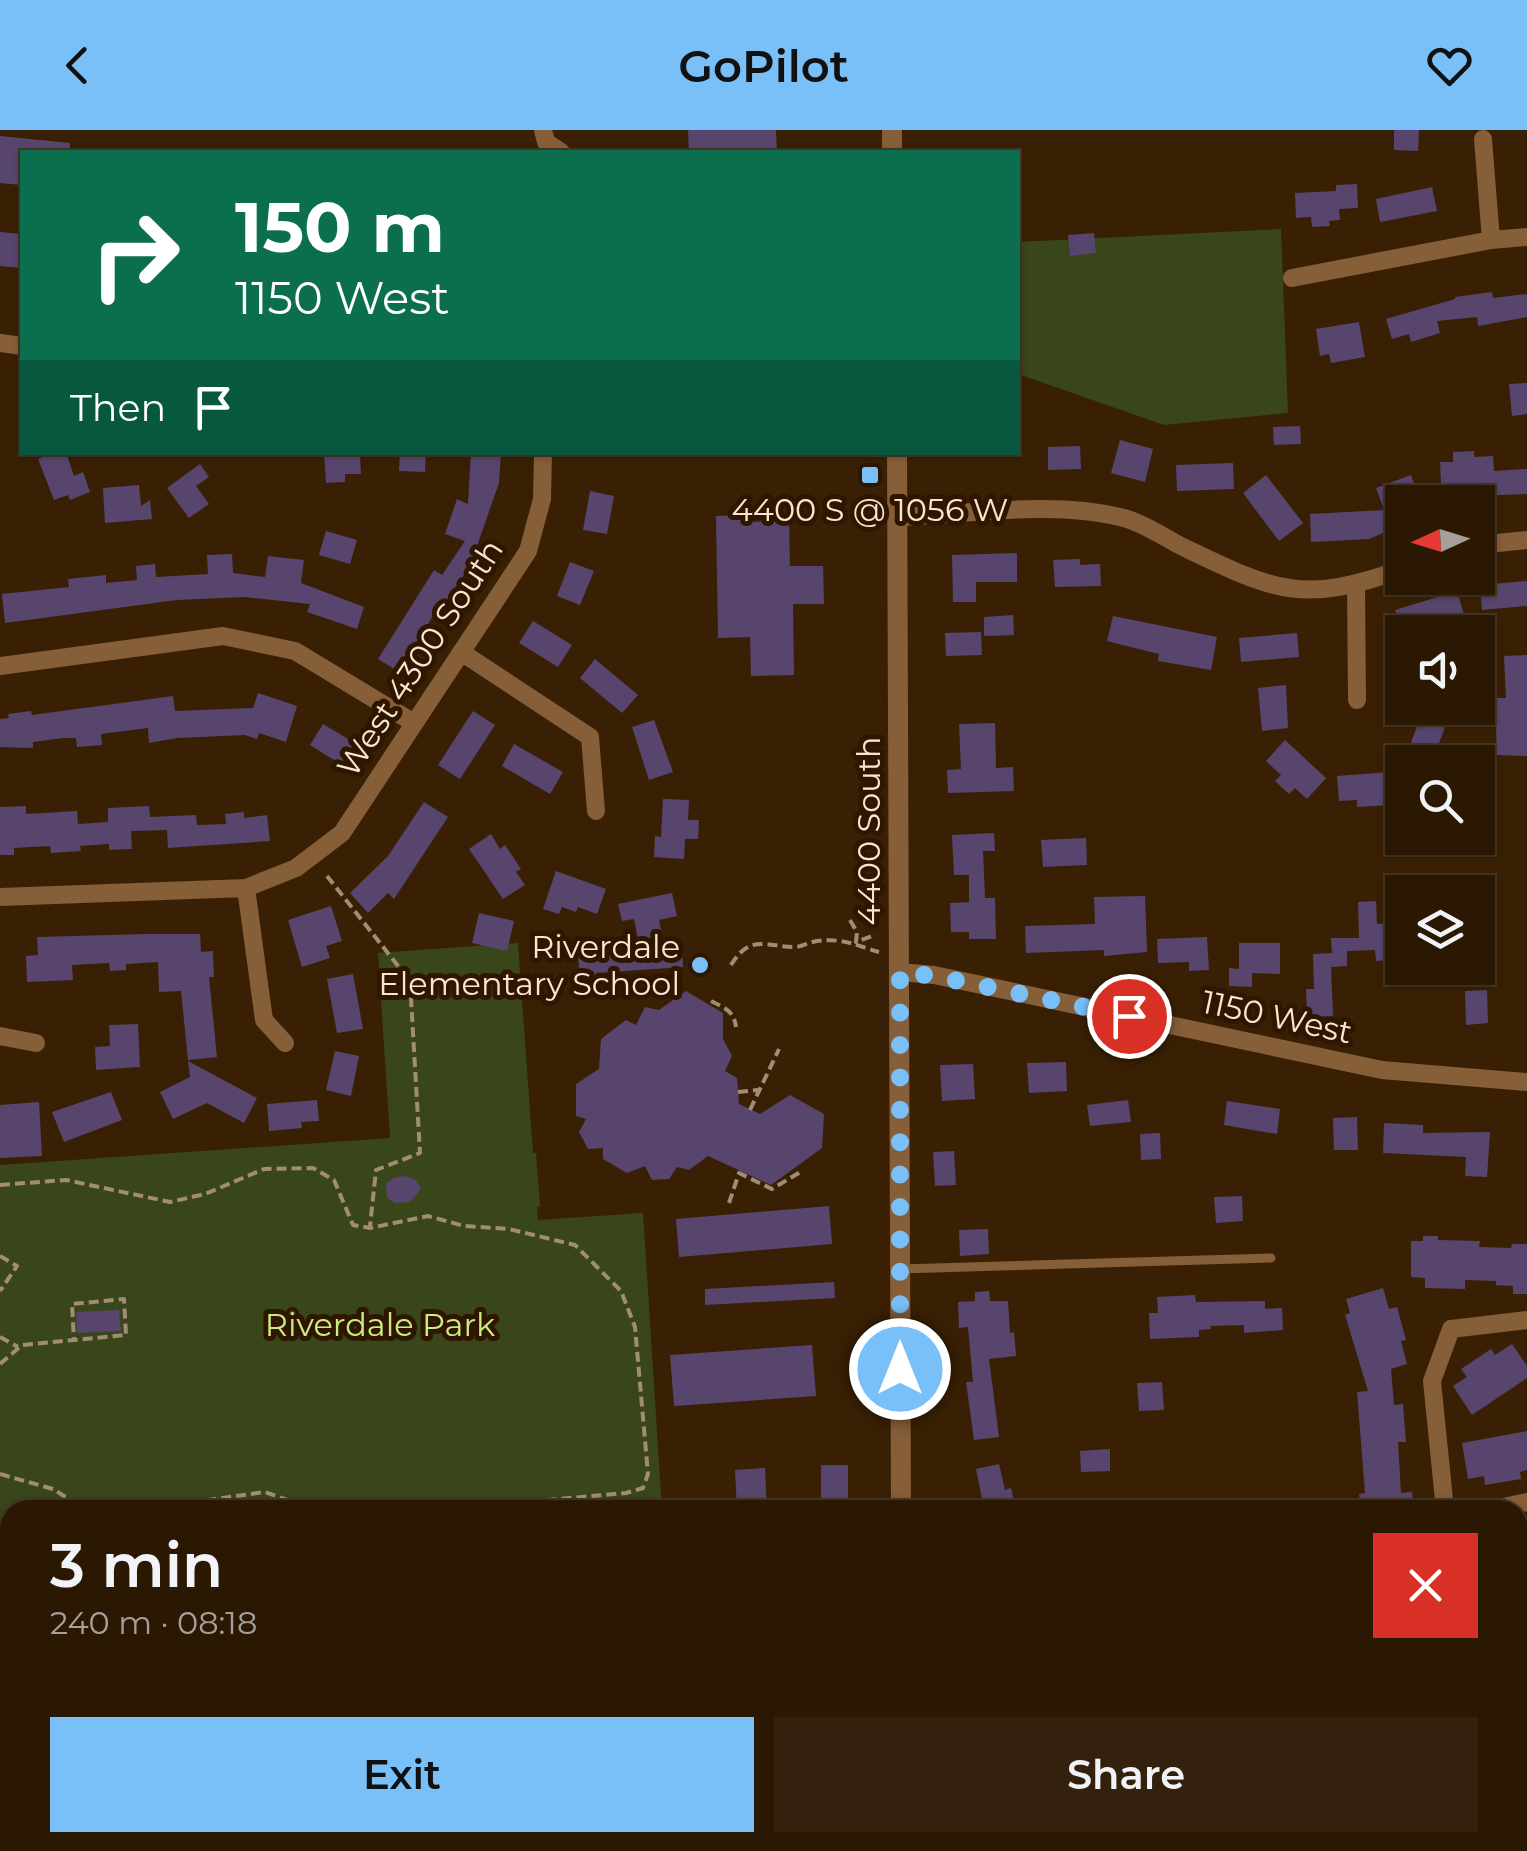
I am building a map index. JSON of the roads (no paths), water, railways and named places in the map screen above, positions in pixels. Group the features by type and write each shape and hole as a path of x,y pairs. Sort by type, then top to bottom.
{"street":[{"path":"543,130 546,142 558,150"},
{"path":"1483,139 1491,240"},
{"path":"1292,278 1491,240 1527,238"},
{"name":"West 4300 South","path":"0,898 246,888 296,868 342,833 528,551 542,499 543,455"},
{"name":"4400 South","path":"896,455 901,1500"},
{"path":"897,517 1046,509 1126,518 1254,580 1303,592 1356,586 1385,575"},
{"path":"1495,543 1527,540"},
{"path":"1356,586 1357,700"},
{"path":"0,666 222,636 295,651 414,723"},
{"path":"461,652 590,737 596,811"},
{"path":"246,888 264,1020 285,1044"},
{"name":"1150 West","path":"900,972 951,979 1382,1070 1527,1082"},
{"path":"0,1036 36,1043"},
{"path":"1443,1500 1432,1381 1451,1329 1527,1320"}],"lane":[{"path":"900,1268 1271,1258"}],"place":[{"name":"4400 S @ 1056 W","path":"870,475"},
{"name":"Riverdale Elementary School","path":"700,965"}],"park label":[{"name":"Riverdale Park","path":"380,1325"}]}
